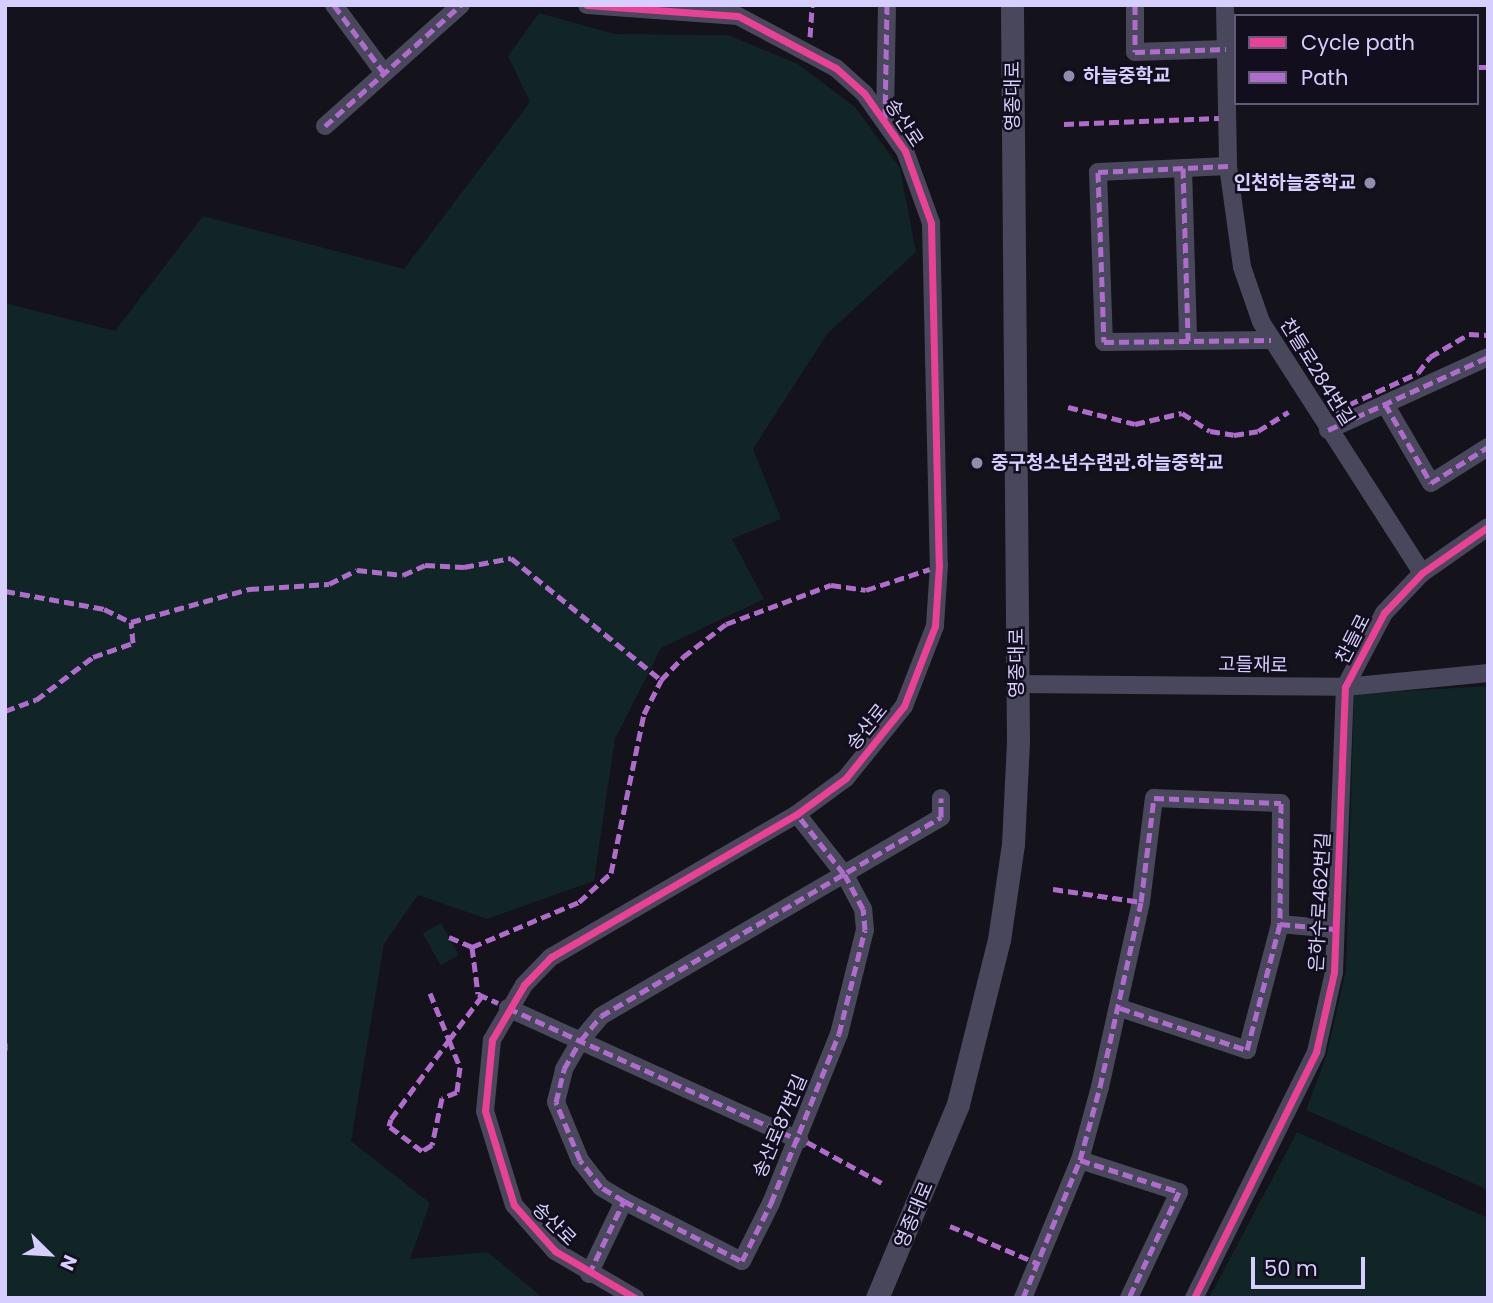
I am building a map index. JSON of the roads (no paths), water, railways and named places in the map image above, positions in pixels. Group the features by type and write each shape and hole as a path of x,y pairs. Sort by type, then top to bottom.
{"street":[{"path":"334,5 384,73"},
{"name":"송산로","path":"587,5 738,11 815,53 864,93 885,119 921,186 930,223 935,626 923,668 885,737 846,778 797,814 551,957 508,1008 487,1065 485,1111 496,1161 514,1205 555,1251 635,1298"},
{"name":"송산로","path":"885,119 887,5"},
{"name":"영종대로","path":"877,1298 958,1104 999,940 1013,844 1017,684 1012,5"},
{"path":"1135,5 1135,52 1226,49"},
{"name":"찬들로284번길","path":"1225,5 1228,166 1242,267 1270,340 1422,573"},
{"path":"325,126 458,6"},
{"path":"1228,166 1098,172 1104,342 1270,340"},
{"path":"1183,168 1188,341"},
{"path":"1328,430 1488,357"},
{"path":"1385,404 1431,483 1488,447"},
{"name":"찬들로","path":"1345,687 1384,613 1422,573 1488,527"},
{"name":"고들재로","path":"1017,684 1345,687 1488,673"},
{"name":"은하수로462번길","path":"1195,1298 1316,1052 1334,972 1345,687"},
{"path":"589,1273 624,1201 601,1187 580,1160 556,1102 564,1069 581,1040 601,1016 941,817 941,798"},
{"path":"1023,1298 1080,1160 1120,1008 1154,798 1281,803 1280,924 1247,1050 1120,1008"},
{"name":"송산로87번길","path":"624,1201 742,1261 799,1140 839,1034 865,930 863,909 844,874 797,814"},
{"path":"1280,924 1334,929"},
{"path":"508,1008 799,1140"},
{"path":"1080,1160 1179,1192 1129,1298"}],"place":[{"name":"하늘중학교","path":"1069,76"},
{"name":"인천하늘중학교","path":"1370,183"},
{"name":"중구청소년수련관.하늘중학교","path":"977,463"}]}
